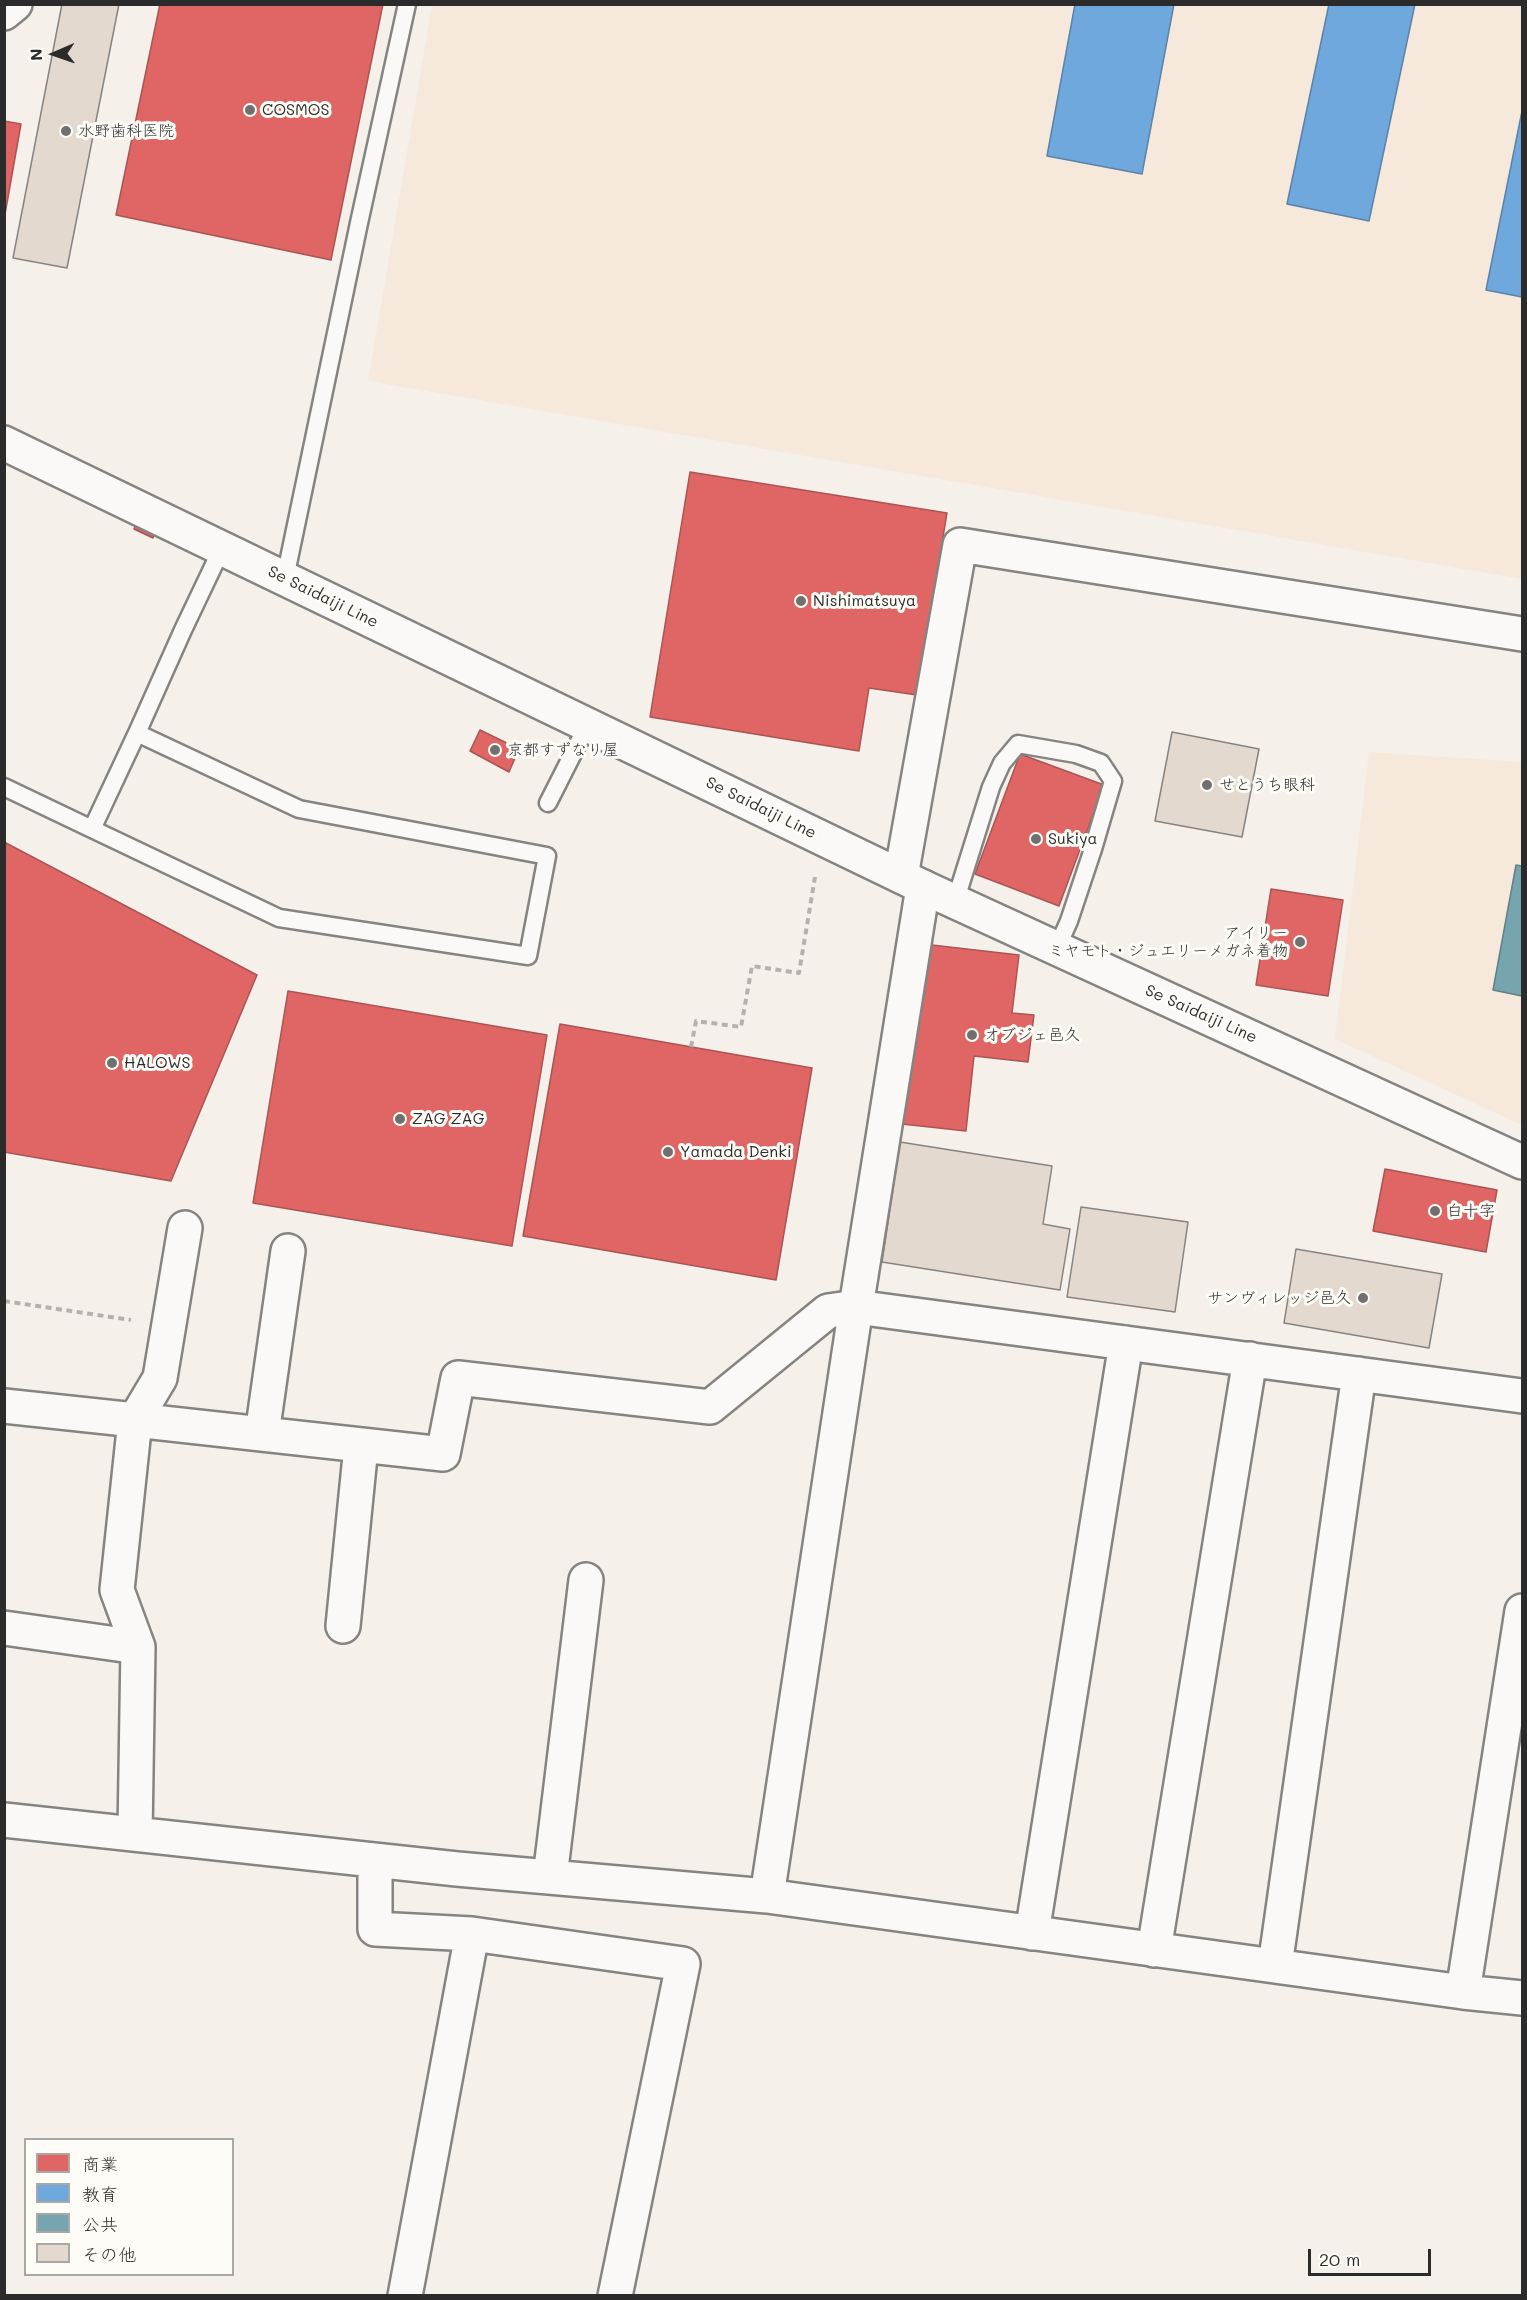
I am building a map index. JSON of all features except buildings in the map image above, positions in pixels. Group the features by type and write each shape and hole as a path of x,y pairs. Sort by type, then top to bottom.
{"street":[{"path":"4,13 15,4"},
{"name":"Se Saidaiji Line","path":"4,443 912,882 1522,1162"},
{"path":"767,1896 856,1306 912,882 960,545 1522,634"},
{"path":"135,1834 138,1647 117,1590 135,1420 160,1378 185,1228"},
{"path":"262,1434 288,1251"},
{"path":"4,1406 443,1454 458,1378 710,1407 828,1311 856,1306 1522,1396"},
{"path":"1032,1933 1126,1343"},
{"path":"1154,1950 1250,1359"},
{"path":"1275,1966 1359,1374"},
{"path":"343,1626 361,1446"},
{"path":"550,1877 586,1580"},
{"path":"1463,1992 1522,1611"},
{"path":"4,1628 138,1647"},
{"path":"4,1820 375,1860 767,1896 1463,1992 1522,1998"},
{"path":"375,1860 375,1929 472,1934 683,1965 615,2295"},
{"path":"405,2295 472,1934"}],"lane":[{"path":"285,578 407,4"},
{"path":"92,830 222,548"},
{"path":"548,803 588,724"},
{"path":"4,787 279,918 528,956 547,856 299,809 137,733"},
{"path":"955,902 991,787 1002,763 1018,744 1076,754 1101,763 1113,781 1069,921 1057,948"}],"path":[{"path":"691,1047 696,1021 741,1027 752,966 799,973 822,838"},
{"path":"4,1302 170,1326"}],"shaded area":[{"path":"432,5 1522,5 1522,579 368,381"},
{"path":"1369,752 1522,762 1522,1125 1335,1039"}],"place":[{"name":"COSMOS","path":"250,110"},
{"name":"水野歯科医院","path":"66,131"},
{"name":"Nishimatsuya","path":"801,601"},
{"name":"京都すずなり屋","path":"495,750"},
{"name":"せとうち眼科","path":"1207,785"},
{"name":"Sukiya","path":"1036,839"},
{"name":"アイリー ミヤモト・ジュエリーメガネ着物","path":"1300,942"},
{"name":"オブジェ邑久","path":"972,1035"},
{"name":"HALOWS","path":"112,1063"},
{"name":"ZAG ZAG","path":"400,1119"},
{"name":"Yamada Denki","path":"668,1152"},
{"name":"白十字","path":"1435,1211"},
{"name":"サンヴィレッジ邑久","path":"1363,1298"}]}
